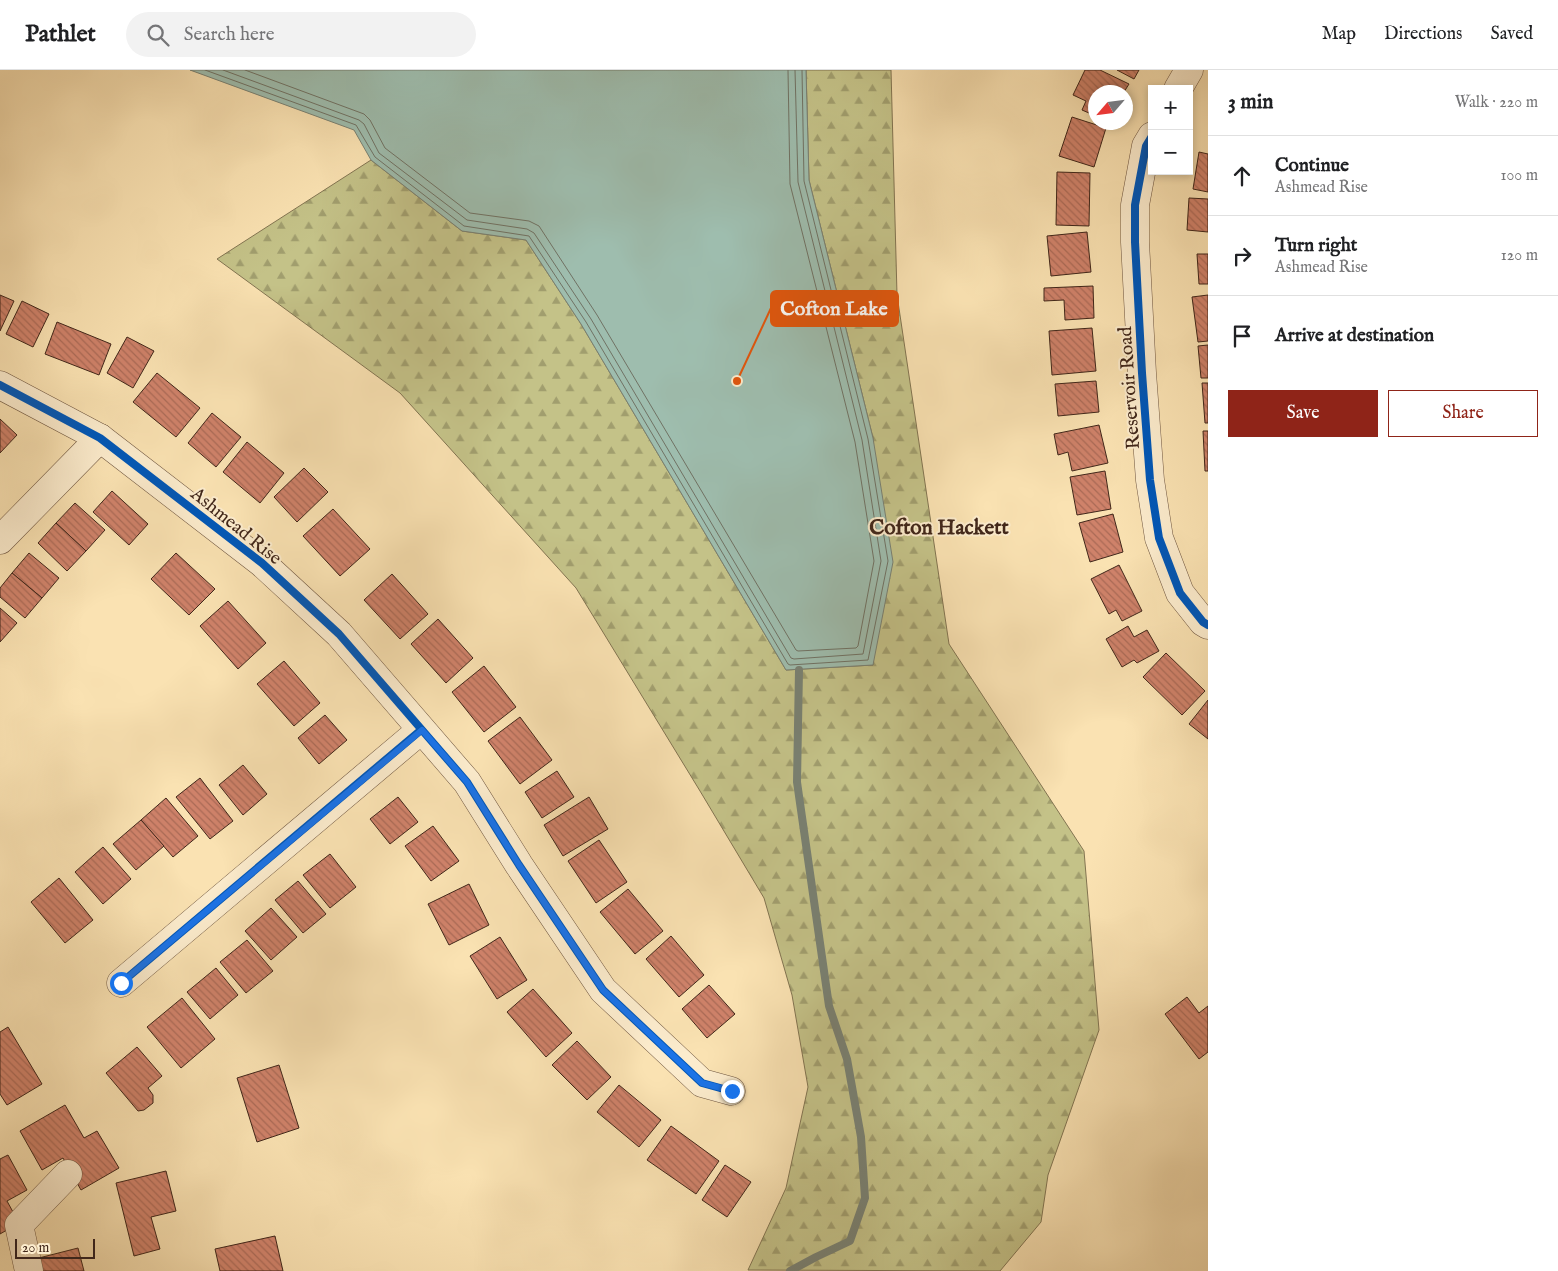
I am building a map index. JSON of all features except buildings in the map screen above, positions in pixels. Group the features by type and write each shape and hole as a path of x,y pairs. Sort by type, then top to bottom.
{"street":[{"path":"1180,85 1189,70"},
{"name":"Reservoir Road","path":"1148,143 1135,205 1135,242 1150,480 1159,538 1180,593 1203,622 1208,625"},
{"name":"Ashmead Rise","path":"0,385 100,438 262,563 339,634 467,782 519,865 603,990 702,1083 732,1091"},
{"path":"0,540 100,438"},
{"path":"121,983 422,730"},
{"path":"29,1271 19,1225 68,1174"}],"green space":[{"path":"806,70 891,70 897,295 949,644 1084,851 1099,1030 1048,1175 1041,1222 1000,1271 748,1270 786,1188 808,1087 792,995 764,898 576,588 400,393 217,259 371,160 462,231 526,240 581,324 786,670 873,665 873,438 809,180"}],"water":[{"path":"190,70 806,70 809,180 873,438 893,562 873,665 786,670 581,324 526,240 462,231 371,160 354,130"}],"waterway":[{"path":"790,1271 850,1241 865,1198 861,1137 847,1059 829,1006 797,782 799,670"}],"cycle path":[{"path":"1148,143 1135,205 1135,242 1150,480 1159,538 1180,593 1203,622 1208,625"},
{"path":"0,385 100,438 262,563 339,634 467,782 519,865 603,990 702,1083 731,1091"},
{"path":"121,983 421,730"}],"place":[{"name":"Cofton Lake","path":"737,381"}],"district":[{"name":"Cofton Hackett","path":"939,527"}],"route":[{"path":"121,983 422,730 467,782 519,865 603,990 702,1083 732,1091"}]}
